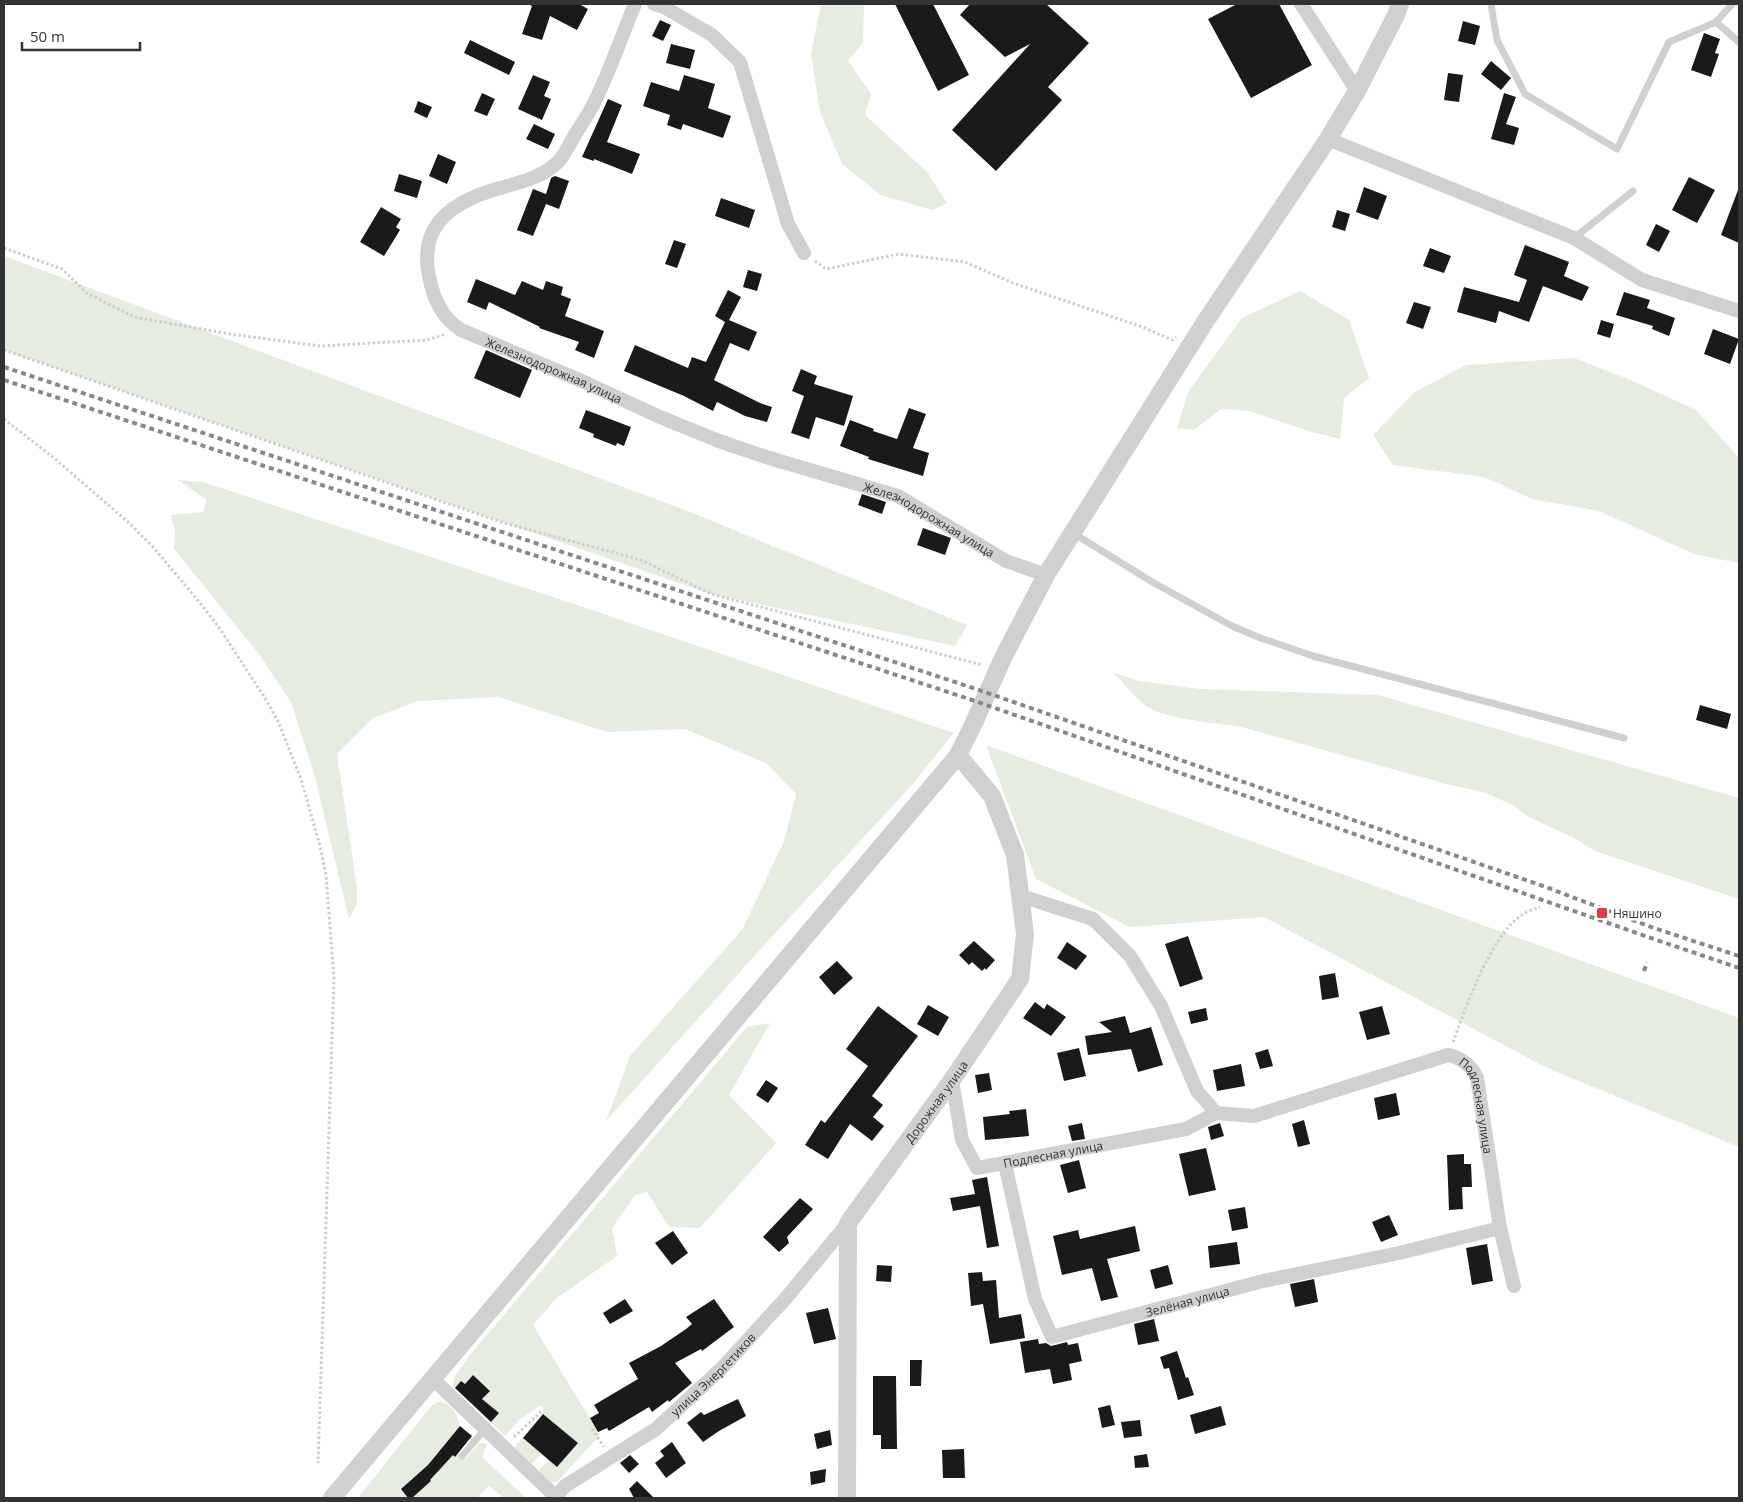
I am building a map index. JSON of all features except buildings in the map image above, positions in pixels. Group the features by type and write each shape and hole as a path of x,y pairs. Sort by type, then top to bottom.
{"street":[{"name":"Железнодорожная улица","path":"635,4 596,99 560,160 548,170 525,182 492,191 462,204 440,221 432,232 428,241 427,251 429,276 438,304 451,324 461,330 592,385 660,417 719,441 757,455 898,496 1006,561 1046,575"},
{"path":"654,4 664,7 712,35 740,62 788,224 804,253"},
{"path":"1301,4 1357,91"},
{"path":"332,1498 944,774 958,755 1030,602 1071,532 1205,322 1328,139 1357,91 1400,4"},
{"path":"1328,139 1574,238 1642,280 1739,311"},
{"name":"Дорожная улица","path":"848,1223 952,1080 1020,979 1025,934 1015,856 992,796 958,755"},
{"path":"1021,896 1093,919 1130,956 1161,1006 1198,1090 1216,1113"},
{"name":"Подлесная улица","path":"952,1080 962,1140 976,1168 1186,1129 1216,1113 1254,1116 1448,1055 1457,1058 1466,1064 1475,1073 1477,1078 1500,1228 1514,1286"},
{"name":"Зелёная улица","path":"1005,1164 1035,1299 1052,1337 1263,1281 1399,1253 1500,1228"},
{"path":"847,1498 848,1223"},
{"name":"улица Энергетиков","path":"560,1496 565,1486 656,1429 722,1368 786,1298 848,1223"},
{"path":"433,1379 485,1429 560,1496"}],"lane":[{"path":"1491,4 1497,40 1525,94 1617,149 1669,42 1716,22 1732,4"},
{"path":"1716,22 1739,42"},
{"path":"1574,238 1633,192"},
{"path":"1071,532 1171,593 1258,638 1313,656 1624,738"},
{"path":"462,1456 485,1429"}],"path":[{"path":"4,248 62,269 87,293 134,317 230,334 320,346 428,340 461,330"},
{"path":"804,253 826,269 899,254 965,262 1013,283 1145,328 1172,340 1180,335"},
{"path":"4,350 504,523 641,560 711,594 998,669"},
{"path":"4,419 54,458 153,546 218,626 265,698 278,721 301,779 320,846 326,875 334,978 318,1463"},
{"path":"1448,1055 1470,998 1497,944 1509,927 1522,914 1540,907"},
{"path":"505,1447 520,1430 543,1410"},
{"path":"592,1429 611,1458"}],"shaded area":[{"path":"821,4 864,4 863,42 848,61 871,94 865,115 927,172 947,203 932,210 881,195 842,164 820,112 811,54"},
{"path":"4,256 685,510 967,625 955,646 711,594 4,350"},
{"path":"1300,291 1349,320 1369,378 1344,398 1340,439 1308,431 1250,411 1221,409 1194,430 1177,428 1188,392 1242,318"},
{"path":"1574,358 1633,381 1696,410 1739,458 1739,563 1694,554 1599,511 1532,499 1484,477 1393,465 1373,435 1415,392 1466,365"},
{"path":"178,480 203,482 571,603 954,733 910,787 606,1121 630,1056 742,930 784,841 796,794 766,763 685,729 607,732 499,697 418,701 373,718 337,754 357,887 357,904 349,919 314,773 291,702 259,654 174,549 175,531 171,515 203,512 207,500"},
{"path":"1113,672 1138,681 1201,689 1378,695 1739,798 1739,899 1595,851 1574,838 1529,817 1513,805 1483,792 1446,784 1238,726 1190,720 1164,714 1146,706"},
{"path":"986,745 1739,1018 1739,1147 1545,1067 1264,917 1130,927 1036,879"},
{"path":"770,1023 729,1095 776,1143 700,1228 669,1227 647,1192 635,1195 612,1228 617,1256 557,1298 533,1325 600,1435 557,1482 551,1482 539,1470 549,1460 557,1467 578,1443 543,1414 542,1405 520,1419 505,1436 475,1407 490,1390 473,1375 458,1391 453,1385 454,1377 470,1355 747,1027"},
{"path":"441,1401 454,1411 460,1426 443,1447 455,1457 459,1453 466,1459 479,1443 487,1444 482,1457 526,1498 504,1498 489,1486 477,1498 358,1498 423,1416 434,1404"},
{"path":"523,1438 541,1454 532,1464 514,1447"}],"railway":[{"path":"4,367 976,689 1543,886 1651,927 1739,956"},
{"path":"4,380 972,700 1739,968"},
{"path":"1644,971 1647,962"}],"place":[{"name":"Няшино","path":"1602,913"}]}
